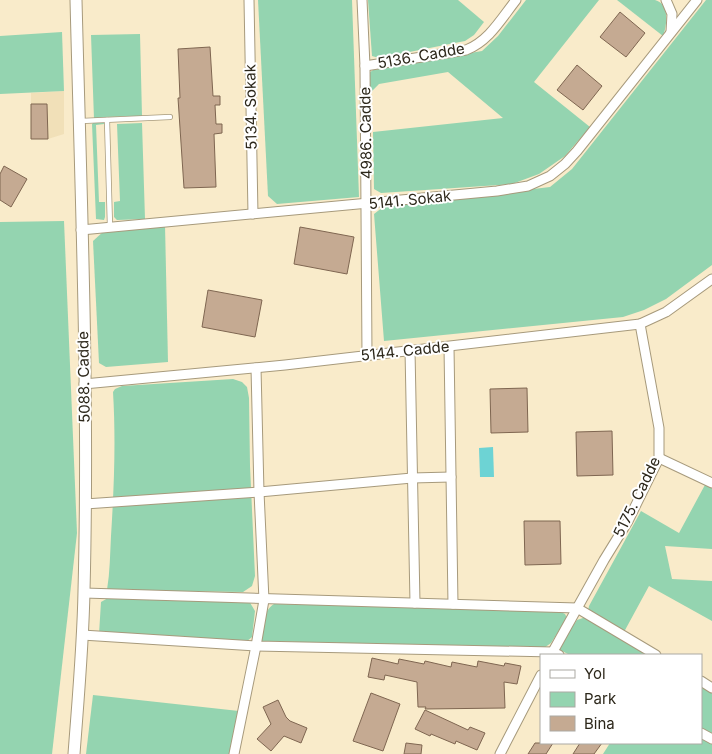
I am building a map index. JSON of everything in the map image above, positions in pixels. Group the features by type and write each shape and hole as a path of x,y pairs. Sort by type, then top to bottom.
{"street":[{"name":"5088. Cadde","path":"74,754 84,593 85,504 76,0"},
{"name":"5134. Sokak","path":"249,0 253,214"},
{"name":"4986. Cadde","path":"362,0 367,204 367,355"},
{"name":"5136. Cadde","path":"365,66 466,50 477,46 485,40 516,0"},
{"path":"666,0 672,14 671,32"},
{"path":"671,32 697,0"},
{"name":"5141. Sokak","path":"81,230 367,204 497,191 528,186 550,176 565,164 594,132 671,32"},
{"name":"5144. Cadde","path":"84,384 256,368 640,324 666,312 712,279"},
{"name":"5175. Cadde","path":"554,654 577,608 628,521 659,458 659,428 640,324"},
{"path":"449,346 453,604"},
{"path":"410,350 415,603"},
{"path":"234,754 264,600 256,368"},
{"path":"659,458 712,482"},
{"path":"85,504 259,492 412,478 451,477"},
{"path":"84,593 264,600 577,608 654,654"},
{"path":"82,636 256,646 554,654"},
{"path":"500,754 540,677"}],"lane":[{"path":"79,121 170,118"},
{"path":"107,120 110,227"}],"shaded area":[{"path":"64,91 64,134 48,139 31,139 31,93"}],"green space":[{"path":"258,0 352,0 359,197 277,204 268,196"},
{"path":"368,0 458,0 484,22 474,35 465,41 379,58 372,56"},
{"path":"526,0 599,0 534,82 590,127 565,156 539,174 512,184 381,193 374,189 373,132 503,118 448,72 379,84 370,93 369,73 373,70 482,51 498,36"},
{"path":"617,0 655,0 660,2 666,15 666,26 663,36"},
{"path":"706,0 712,0 712,265 666,299 644,310 623,317 384,341 374,214 383,207 550,187 572,169"},
{"path":"62,32 64,91 0,94 0,36"},
{"path":"140,34 142,116 94,119 91,35"},
{"path":"94,122 104,122 104,124 96,125 99,202 105,202 104,220 96,219 92,124"},
{"path":"142,123 145,219 117,220 114,217 114,202 120,201 117,124"},
{"path":"64,221 77,533 52,754 0,754 0,222"},
{"path":"165,225 168,362 106,367 99,363 93,241 104,231"},
{"path":"233,379 242,382 247,387 249,398 255,576 252,586 243,592 107,590 114,482 113,392 122,386"},
{"path":"706,483 712,486 712,549 665,546 672,579 712,581 712,621 649,586 624,632 588,611 641,511 679,533"},
{"path":"108,598 249,601 255,611 252,637 246,642 99,634 101,602"},
{"path":"274,604 557,610 565,614 567,618 551,643 544,648 260,641 265,616"},
{"path":"586,618 648,654 568,654 560,650 559,646 577,620"},
{"path":"702,686 712,691 712,734 702,729"},
{"path":"93,695 239,711 233,754 86,754"},
{"path":"702,738 712,743 712,754 603,754 609,744 702,744"}],"water":[{"path":"493,447 494,477 480,477 479,448"}],"building":[{"path":"620,12 645,33 626,57 600,37"},
{"path":"210,47 213,96 220,96 220,105 215,105 216,124 222,124 222,133 214,134 216,187 184,188 178,98 180,98 178,49"},
{"path":"577,65 602,86 583,110 557,90"},
{"path":"31,104 47,104 48,139 31,139"},
{"path":"4,166 27,179 11,207 0,200 0,174"},
{"path":"300,227 354,237 347,274 294,264"},
{"path":"208,290 262,300 255,337 202,327"},
{"path":"527,388 528,432 491,433 490,389"},
{"path":"612,431 613,475 577,476 576,432"},
{"path":"524,521 560,521 561,564 525,565"},
{"path":"372,658 398,664 399,659 424,664 425,661 451,667 452,662 477,667 478,661 504,666 505,663 521,666 517,684 504,682 505,708 425,709 426,707 418,707 417,682 385,675 384,680 368,677"},
{"path":"371,693 400,704 383,751 353,741"},
{"path":"278,700 290,721 307,728 301,743 284,736 271,751 257,739 271,724 263,707"},
{"path":"425,710 468,730 470,727 485,733 477,750 456,741 455,744 431,734 430,736 415,729"},
{"path":"406,743 422,745 421,754 404,754"},
{"path":"535,743 552,744 546,754 528,754"},
{"path":"579,744 601,744 594,754 573,754"}]}
